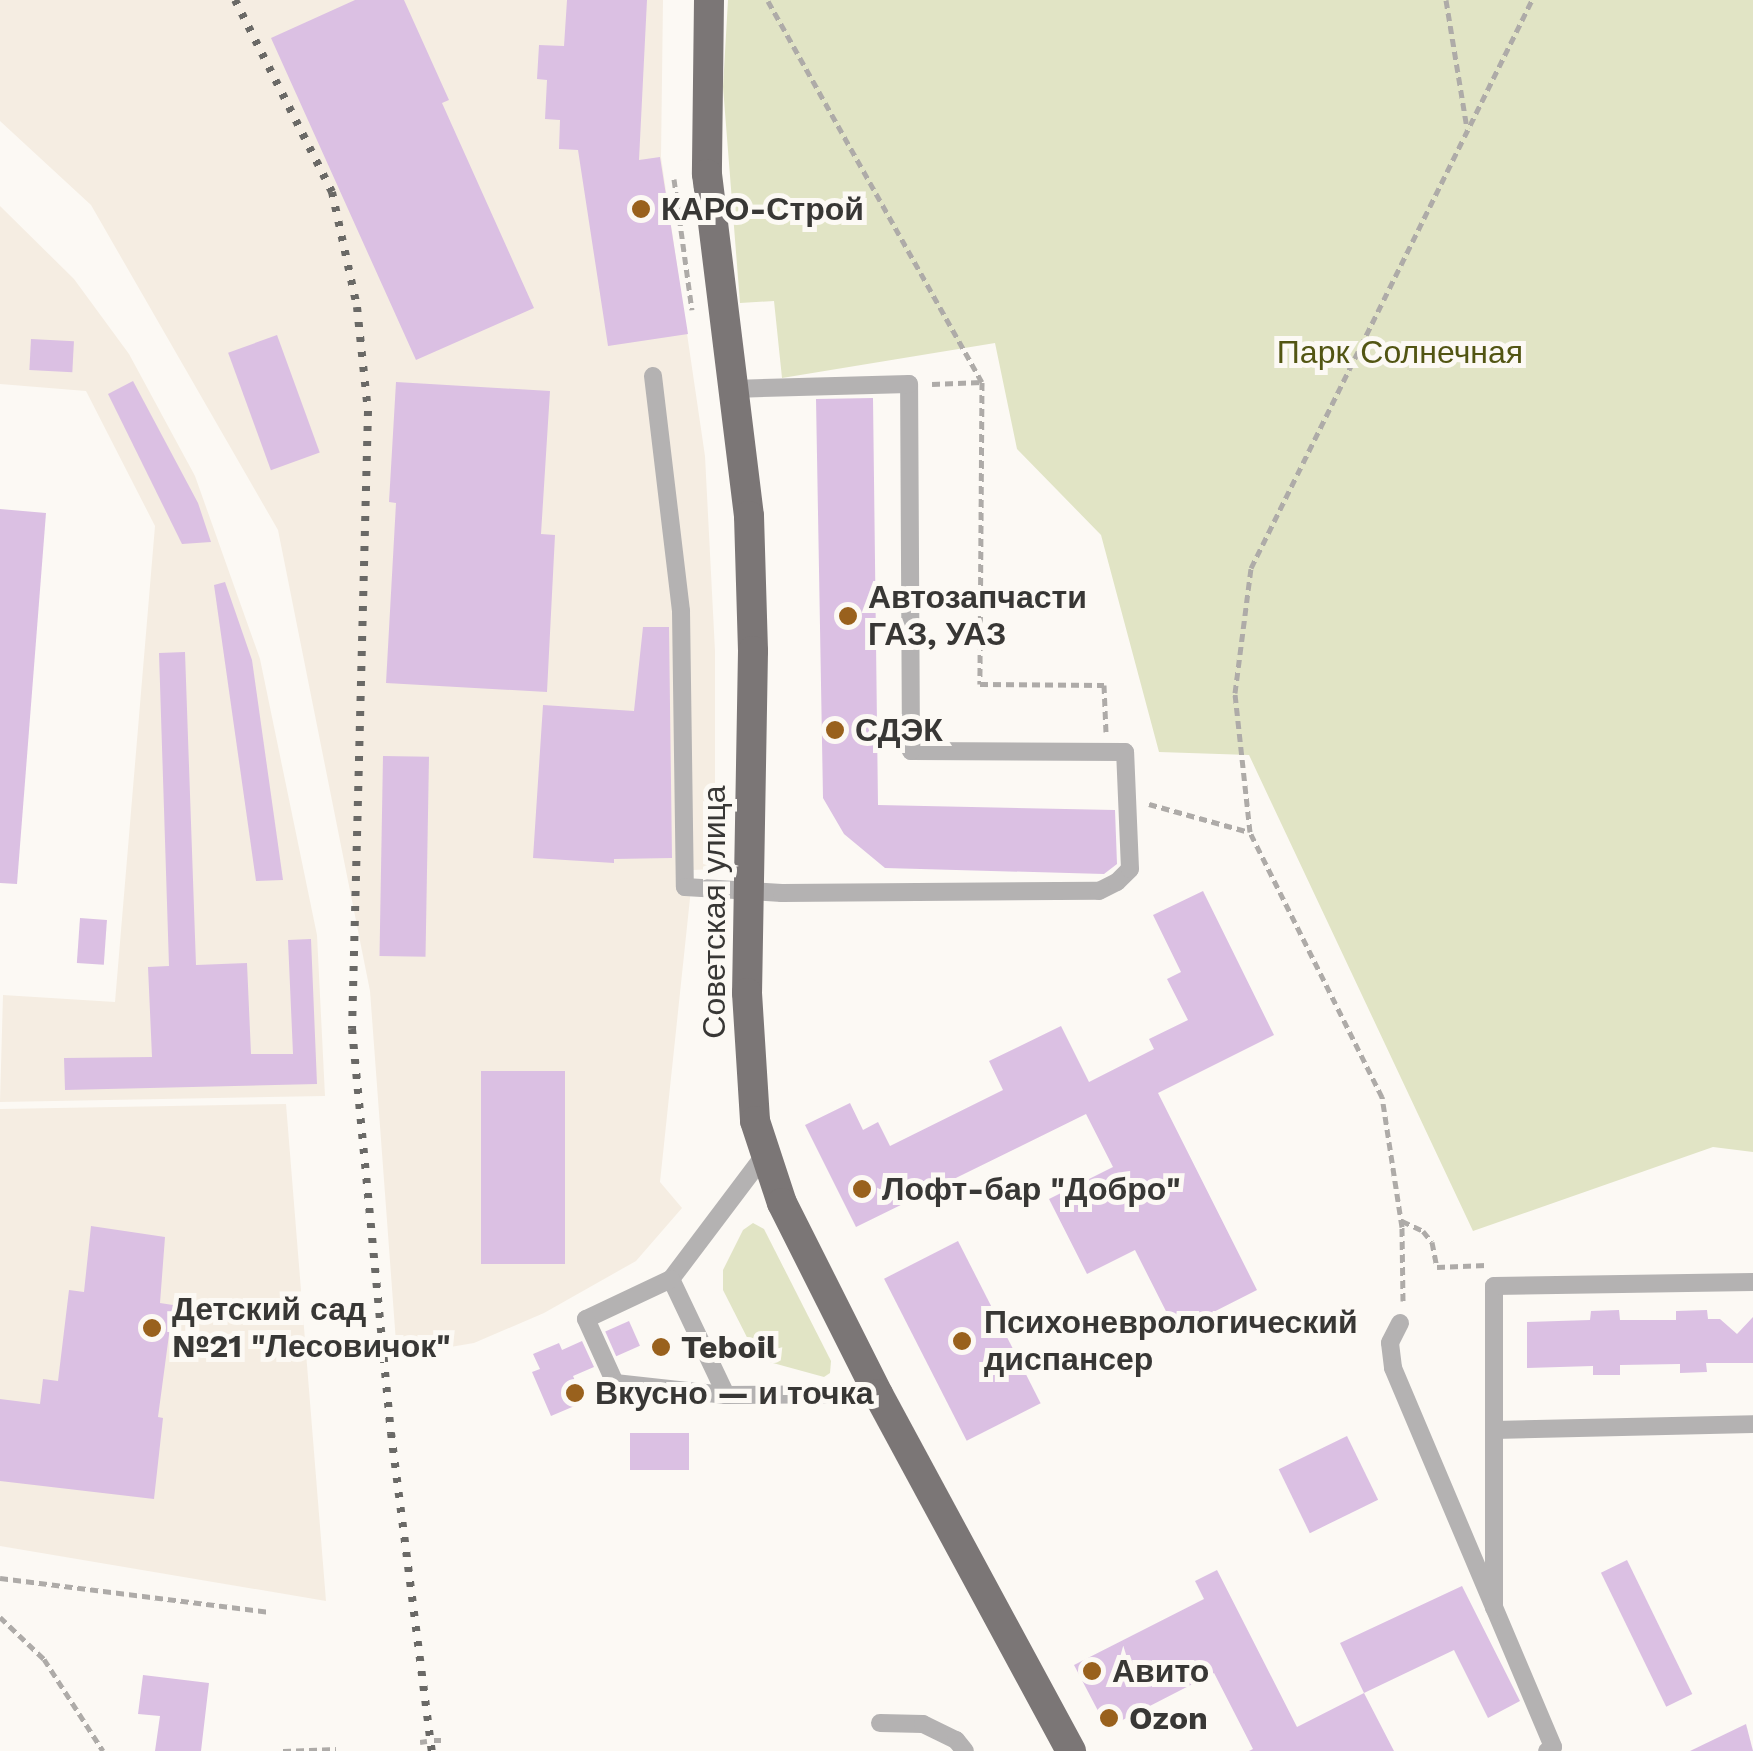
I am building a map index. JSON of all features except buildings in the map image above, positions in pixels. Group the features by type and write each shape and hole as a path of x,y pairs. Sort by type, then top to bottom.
{"main road":[{"name":"Советская улица","path":"709,0 707,174 749,516 753,651 748,892 750,1080 763,1157 878,1394 1071,1751"}],"lane":[{"path":"653,376 681,612 685,887 748,892 1099,891 1130,868 1125,752 911,752 909,384 734,390"},
{"path":"763,1157 671,1279 586,1319 615,1383 726,1395 878,1394"},
{"path":"671,1279 726,1395"},
{"path":"1494,1608 1494,1286 1753,1282"},
{"path":"1400,1323 1390,1343 1392,1368 1552,1747 1548,1751"},
{"path":"1494,1430 1753,1424"},
{"path":"880,1723 923,1724 956,1740 966,1751"}],"path":[{"path":"768,0 982,382 980,684 1104,684 1106,752"},
{"path":"1446,0 1467,131"},
{"path":"1400,1323 1404,1290 1402,1221 1382,1097 1250,832 1235,693 1251,568 1532,0"},
{"path":"674,179 693,318"},
{"path":"909,384 982,382"},
{"path":"1127,798 1250,832"},
{"path":"1402,1221 1423,1231 1432,1242 1437,1268 1493,1265 1494,1286"},
{"path":"0,1578 268,1612"},
{"path":"0,1617 44,1659 104,1751"},
{"path":"283,1751 336,1749"}],"shaded area":[{"path":"0,0 663,0 661,157 705,456 715,651 715,869 693,870 660,1182 682,1208 636,1261 544,1313 474,1343 397,1356 370,991 278,530 91,205 0,121"},
{"path":"0,206 74,279 129,354 195,476 260,659 317,935 325,1096 0,1102 3,995 115,1002 155,526 86,391 0,384"},
{"name":"Детский сад №21 \"Лесовичок\"","path":"286,1104 326,1601 0,1546 0,1109"}],"green space":[{"name":"Парк Солнечная","path":"728,0 1753,0 1753,1152 1713,1147 1473,1231 1249,755 1159,752 1101,535 1017,449 995,343 782,378 774,301 740,303 723,87"},
{"path":"753,1223 764,1229 831,1361 830,1373 824,1377 758,1359 723,1290 723,1270 743,1230"}],"railway":[{"path":"235,0 332,192 357,307 368,411 352,1029 391,1433 432,1751"}],"place":[{"name":"КАРО-Строй","path":"641,209"},
{"name":"Автозапчасти ГАЗ, УАЗ","path":"848,616"},
{"name":"СДЭК","path":"835,730"},
{"name":"Лофт-бар \"Добро\"","path":"862,1189"},
{"name":"Детский сад №21 \"Лесовичок\"","path":"152,1328"},
{"name":"Психоневрологический диспансер","path":"962,1341"},
{"name":"Teboil","path":"661,1347"},
{"name":"Вкусно — и точка","path":"575,1393"},
{"name":"Авито","path":"1092,1671"},
{"name":"Ozon","path":"1109,1718"}]}
